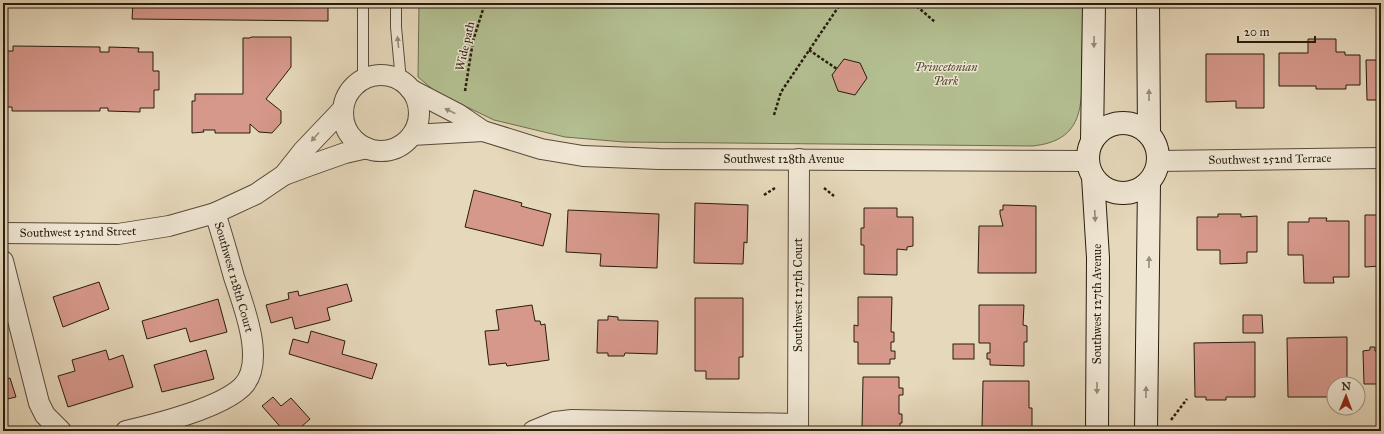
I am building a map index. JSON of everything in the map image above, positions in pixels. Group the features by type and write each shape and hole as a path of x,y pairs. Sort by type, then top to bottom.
{"street":[{"path":"1092,141 1094,3"},
{"path":"1148,3 1149,134"},
{"path":"378,75 394,78 406,85 416,100 418,112 417,124 412,135 403,144 392,149 379,151 367,148 356,142 348,133 343,122 343,109 346,97 353,87 363,79 378,75"},
{"name":"Southwest 128th Avenue","path":"406,85 458,114 483,131 541,149 583,156 658,159 800,158 1090,169"},
{"name":"Southwest 252nd Street","path":"284,175 303,151 343,109"},
{"path":"1130,124 1149,134 1155,143 1158,161 1154,176 1149,183 1137,190 1126,193 1115,193 1104,188 1090,169 1088,151 1092,141 1099,132 1108,126 1130,124"},
{"name":"Southwest 128th Avenue","path":"412,135 483,131"},
{"name":"Southwest 252nd Street","path":"3,233 118,234 145,231 169,226 215,213 256,194 284,175 345,153 367,148"},
{"name":"Southwest 127th Court","path":"798,427 800,158"},
{"name":"Southwest 252nd Terrace","path":"1158,161 1381,158"},
{"name":"Southwest 127th Avenue","path":"1090,169 1098,258 1097,431"},
{"path":"1146,431 1149,183"},
{"name":"Southwest 128th Court","path":"126,431 210,406 228,399 243,386 249,376 252,362 251,330 215,213"},
{"path":"3,261 39,403 45,416 61,431"},
{"path":"533,431 555,422 572,420 798,427"}],"lane":[{"path":"363,3 363,79"},
{"path":"396,3 396,27 406,85"}],"path":[{"name":"Wide path","path":"464,93 473,41 485,3"},
{"path":"774,115 781,92 841,3"},
{"path":"913,3 935,22"},
{"path":"810,50 837,69"},
{"path":"764,195 775,188"},
{"path":"824,188 834,196"},
{"path":"1170,422 1187,399"}],"green space":[{"name":"Princetonian Park","path":"419,3 1083,3 1082,94 1080,107 1071,129 1062,137 1049,143 1032,146 624,142 565,137 494,120 436,92 418,77"}],"building":[{"path":"133,3 328,3 328,21 132,19"},
{"path":"291,37 291,67 266,99 281,111 281,123 272,133 259,132 250,124 250,133 215,133 215,130 203,130 204,132 192,133 192,101 195,101 195,94 243,94 243,38"},
{"path":"1308,39 1336,39 1336,52 1345,52 1345,55 1360,55 1360,85 1346,85 1346,89 1316,89 1316,86 1279,86 1279,53 1308,53"},
{"path":"13,46 100,47 100,52 109,52 109,47 139,48 138,52 153,52 153,71 159,71 159,90 154,90 154,108 140,108 140,112 108,111 108,108 100,108 100,111 12,111 12,107 3,107 3,51 13,51"},
{"path":"1206,54 1264,54 1264,108 1236,108 1236,101 1206,102"},
{"path":"844,59 860,63 867,78 855,95 838,91 832,75"},
{"path":"1366,60 1381,60 1381,100 1367,100"},
{"path":"474,190 522,203 521,206 551,214 543,246 465,227"},
{"path":"695,203 748,205 747,243 744,242 743,264 694,263"},
{"path":"1003,205 1036,206 1036,273 978,273 979,226 1003,226 1000,210 1003,210"},
{"path":"864,208 897,208 897,217 913,217 913,246 907,247 907,250 897,249 897,275 864,274 864,245 861,245 861,228 864,228"},
{"path":"568,210 659,214 657,268 600,266 601,254 566,252"},
{"path":"1218,214 1241,214 1241,217 1257,216 1257,252 1247,252 1247,263 1220,264 1220,250 1197,250 1197,217 1218,217"},
{"path":"1365,215 1381,215 1381,266 1365,267"},
{"path":"1309,218 1327,218 1326,221 1349,221 1349,277 1333,277 1334,283 1304,283 1303,255 1288,255 1288,222 1309,222"},
{"path":"99,282 109,309 63,327 53,297"},
{"path":"347,284 352,301 327,308 330,320 295,329 292,317 271,323 266,305 289,299 288,293 298,291 299,296"},
{"path":"858,297 892,297 891,332 894,332 894,342 891,342 891,351 895,351 895,359 890,359 890,364 858,364 858,342 854,342 854,325 858,326"},
{"path":"695,298 743,298 743,357 739,357 739,379 706,379 706,371 695,371"},
{"path":"218,299 227,332 190,342 186,328 147,339 142,321"},
{"path":"532,305 535,321 540,321 541,325 545,324 549,360 507,366 506,363 489,365 485,331 499,330 496,310"},
{"path":"979,305 1024,305 1023,325 1027,326 1027,342 1024,342 1024,366 990,365 990,359 987,359 987,353 990,353 990,343 979,343"},
{"path":"1243,315 1262,315 1263,333 1243,333"},
{"path":"608,316 618,317 618,320 658,321 657,354 625,353 624,356 608,356 608,353 597,353 598,320 608,320"},
{"path":"311,331 345,341 342,354 377,364 372,379 289,354 293,339 308,343"},
{"path":"1347,337 1347,376 1326,376 1326,397 1288,397 1287,338"},
{"path":"1255,342 1255,397 1226,397 1226,400 1206,400 1206,397 1195,397 1194,343"},
{"path":"953,344 974,344 974,359 953,359"},
{"path":"1370,347 1375,347 1375,351 1381,351 1381,384 1366,384 1366,376 1364,376 1363,351 1370,350"},
{"path":"106,350 109,360 123,355 133,387 68,407 58,376 75,371 72,360"},
{"path":"206,350 214,379 162,392 154,365"},
{"path":"863,377 899,377 899,388 903,388 903,395 899,395 899,414 902,414 900,431 866,431 866,429 862,429"},
{"path":"10,378 16,397 3,400 3,380"},
{"path":"983,381 1029,381 1029,408 1032,408 1032,428 1029,428 1029,431 994,431 995,427 982,428"},
{"path":"273,397 281,406 291,398 310,419 300,428 302,431 284,431 262,406"}]}
